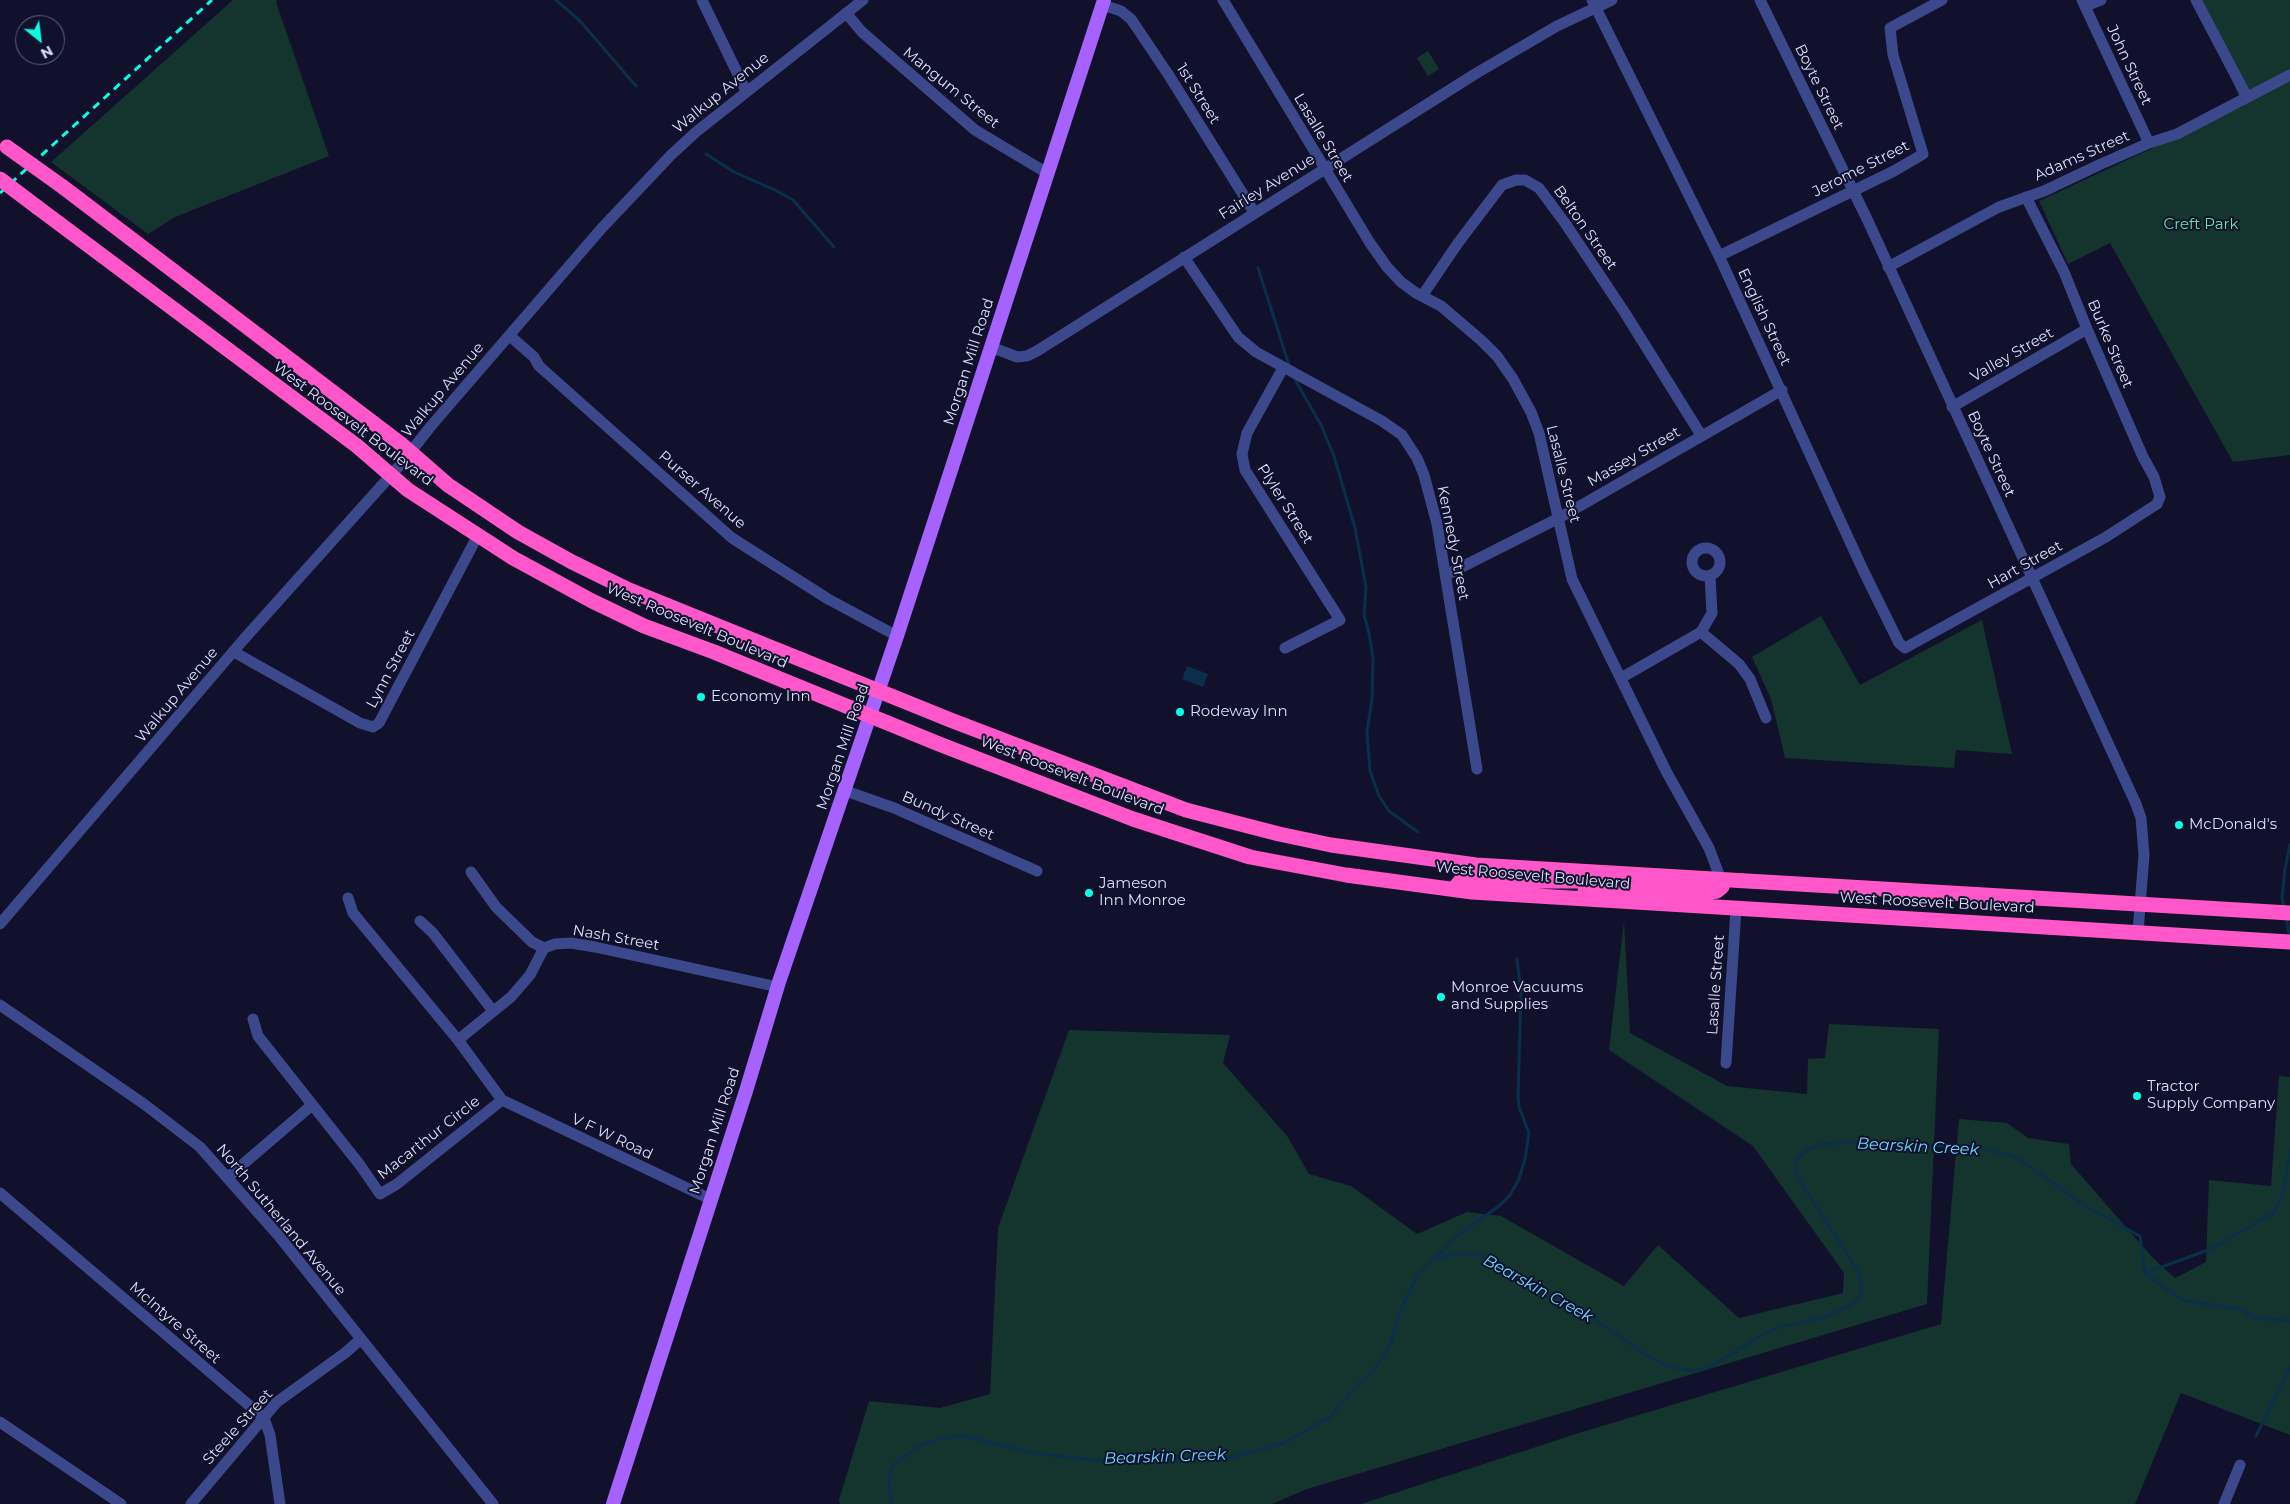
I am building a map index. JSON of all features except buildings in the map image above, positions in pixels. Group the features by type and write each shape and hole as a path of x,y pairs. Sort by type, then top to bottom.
{"highway":[{"name":"West Roosevelt Boulevard","path":"4,144 410,452 448,485 518,532 572,562 629,590 1032,753 1186,810 1279,834 1331,845 1476,865 2290,913"},
{"name":"West Roosevelt Boulevard","path":"0,178 357,446 408,490 513,558 592,601 644,626 714,652 1133,819 1250,857 1346,876 1454,889 1736,909 2290,942"},
{"path":"1454,889 1461,880 1467,877 1577,882 1619,879 1641,875"},
{"path":"1536,896 1576,891 1621,889 1711,892 1717,891 1722,887 1721,880"}],"main road":[{"name":"Morgan Mill Road","path":"613,1504 811,885 846,791 871,716 1104,2"}],"street":[{"path":"702,0 746,91"},
{"name":"Walkup Avenue","path":"0,924 234,652 391,475 591,240 671,155 746,91 863,0"},
{"name":"Lasalle Street","path":"1223,0 1370,243 1387,267 1401,282 1441,306 1482,341 1497,356 1513,379 1531,412 1539,433 1572,579 1666,771 1708,848 1721,880"},
{"name":"Fairley Avenue","path":"991,347 1009,355 1027,356 1324,168 1519,48 1594,4 1612,0"},
{"name":"Boyte Street","path":"1760,0 1854,191 2136,804 2143,833 2141,903 2138,932"},
{"name":"Jerome Street","path":"1719,256 1854,191 1923,154 1892,55 1890,28 1942,0"},
{"path":"2083,3 2101,0"},
{"path":"2196,0 2247,97"},
{"name":"1st Street","path":"1104,2 1131,19 1168,74 1254,212"},
{"name":"John Street","path":"2083,3 2149,143"},
{"name":"English Street","path":"1594,4 1719,256 1899,643 1905,648"},
{"name":"Mangum Street","path":"846,13 862,32 975,130 1047,173"},
{"name":"Adams Street","path":"1888,268 1969,222 2044,191 2149,143 2177,134 2290,75"},
{"name":"Belton Street","path":"1422,296 1458,243 1502,185 1516,180 1525,180 1539,188 1565,222 1625,313 1701,435"},
{"name":"Burke Street","path":"2026,197 2064,272 2087,329 2154,477 2160,497 2158,504"},
{"name":"Kennedy Street","path":"1184,257 1238,337 1256,352 1364,411 1402,435 1417,458 1424,474 1437,524 1477,769"},
{"name":"Valley Street","path":"1952,407 2087,329"},
{"name":"Purser Avenue","path":"510,336 534,357 539,366 732,538 828,599 897,636"},
{"name":"Plyler Street","path":"1283,368 1247,434 1242,457 1245,470 1259,495 1340,620 1285,648"},
{"name":"Massey Street","path":"1446,575 1559,518 1782,390"},
{"name":"Hart Street","path":"1905,648 2033,578 2158,504"},
{"name":"Lynn Street","path":"234,652 360,723 373,727 379,723 478,535"},
{"path":"1621,678 1701,632 1712,613 1710,576"},
{"path":"1701,632 1739,664 1750,679 1766,718"},
{"name":"Bundy Street","path":"846,791 894,808 1037,871"},
{"path":"458,1040 511,997 530,975 544,948 532,942 496,907 471,872"},
{"name":"Macarthur Circle","path":"253,1019 258,1036 380,1194 397,1184 502,1100 458,1040 352,913 348,898"},
{"name":"Lasalle Street","path":"1726,1063 1736,909"},
{"path":"420,921 432,933 493,1011"},
{"name":"Nash Street","path":"544,948 571,943 778,986"},
{"name":"North Sutherland Avenue","path":"0,1005 200,1147 278,1235 493,1504"},
{"name":"V F W Road","path":"502,1100 710,1199"},
{"path":"228,1177 312,1105"},
{"name":"McIntyre Street","path":"0,1193 264,1418"},
{"name":"Steele Street","path":"191,1504 277,1402 345,1353 361,1339"},
{"path":"264,1418 270,1435 280,1504"},
{"path":"0,1422 121,1504"},
{"path":"2224,1504 2240,1466"}],"green space":[{"path":"233,0 277,0 276,2 329,156 175,217 148,234 51,162"},
{"name":"Creft Park","path":"2199,0 2290,0 2290,455 2233,462 2110,243 2068,264 2039,201 2243,106"},
{"path":"1428,51 1439,69 1428,76 1417,58"},
{"path":"1821,616 1860,685 1982,620 2012,754 1956,750 1954,768 1785,758 1771,699 1752,657"},
{"path":"1624,921 1630,1033 1727,1086 1807,1094 1808,1059 1825,1058 1829,1024 1939,1029 1927,1304 1307,1489 1272,1504 840,1504 839,1500 869,1401 940,1408 990,1394 998,1228 1069,1030 1230,1035 1223,1063 1287,1136 1309,1174 1351,1186 1417,1234 1467,1212 1501,1216 1624,1286 1658,1245 1739,1318 1843,1293 1844,1273 1753,1146 1609,1050"},
{"path":"2279,1076 2290,1077 2290,1435 2181,1393 2135,1504 1361,1504 1582,1432 1941,1324 1959,1119 2007,1123 2028,1138 2069,1144 2071,1164 2152,1257 2175,1278 2206,1262 2209,1180 2271,1186"}],"water":[{"path":"1187,666 1208,674 1203,687 1182,679"}],"waterway":[{"path":"556,0 580,21 636,86"},
{"path":"706,154 734,172 793,200 834,247"},
{"path":"1258,268 1289,365"},
{"path":"1294,378 1321,425 1334,456 1355,528 1366,587 1364,615 1373,658 1372,699 1367,732 1370,771 1379,796 1389,811 1418,832"},
{"name":"Bearskin Creek","path":"2284,908 2282,897 2290,845"},
{"name":"Bearskin Creek","path":"2286,917 2290,938"},
{"name":"Bearskin Creek","path":"892,1504 889,1491 890,1471 894,1464 920,1446 939,1439 962,1436 1040,1454 1094,1460 1219,1459 1284,1443 1330,1417 1359,1383 1373,1371 1390,1346 1401,1309 1418,1274 1457,1236 1499,1206 1510,1195 1519,1179 1525,1159 1529,1133 1519,1107 1518,1097 1521,991 1517,959"},
{"name":"Bearskin Creek","path":"1433,1259 1455,1254 1481,1255 1583,1311 1649,1357 1665,1365 1690,1371 1708,1368 1761,1336 1780,1327 1825,1317 1849,1306 1861,1296 1862,1286 1858,1271 1796,1175 1798,1158 1810,1148 1822,1144 1856,1142 1973,1147 2008,1154 2019,1159 2087,1207 2140,1236 2145,1273 2182,1300 2243,1310 2254,1318 2290,1321"},
{"name":"Bearskin Creek","path":"2145,1273 2208,1250 2274,1213 2284,1190 2290,1150"},
{"path":"2256,1436 2290,1368"}],"railway":[{"path":"0,193 212,0"}],"place":[{"name":"Economy Inn","path":"701,697"},
{"name":"Rodeway Inn","path":"1180,712"},
{"name":"McDonald's","path":"2179,825"},
{"name":"Jameson Inn Monroe","path":"1089,893"},
{"name":"Monroe Vacuums and Supplies","path":"1441,997"},
{"name":"Tractor Supply Company","path":"2137,1096"}]}
